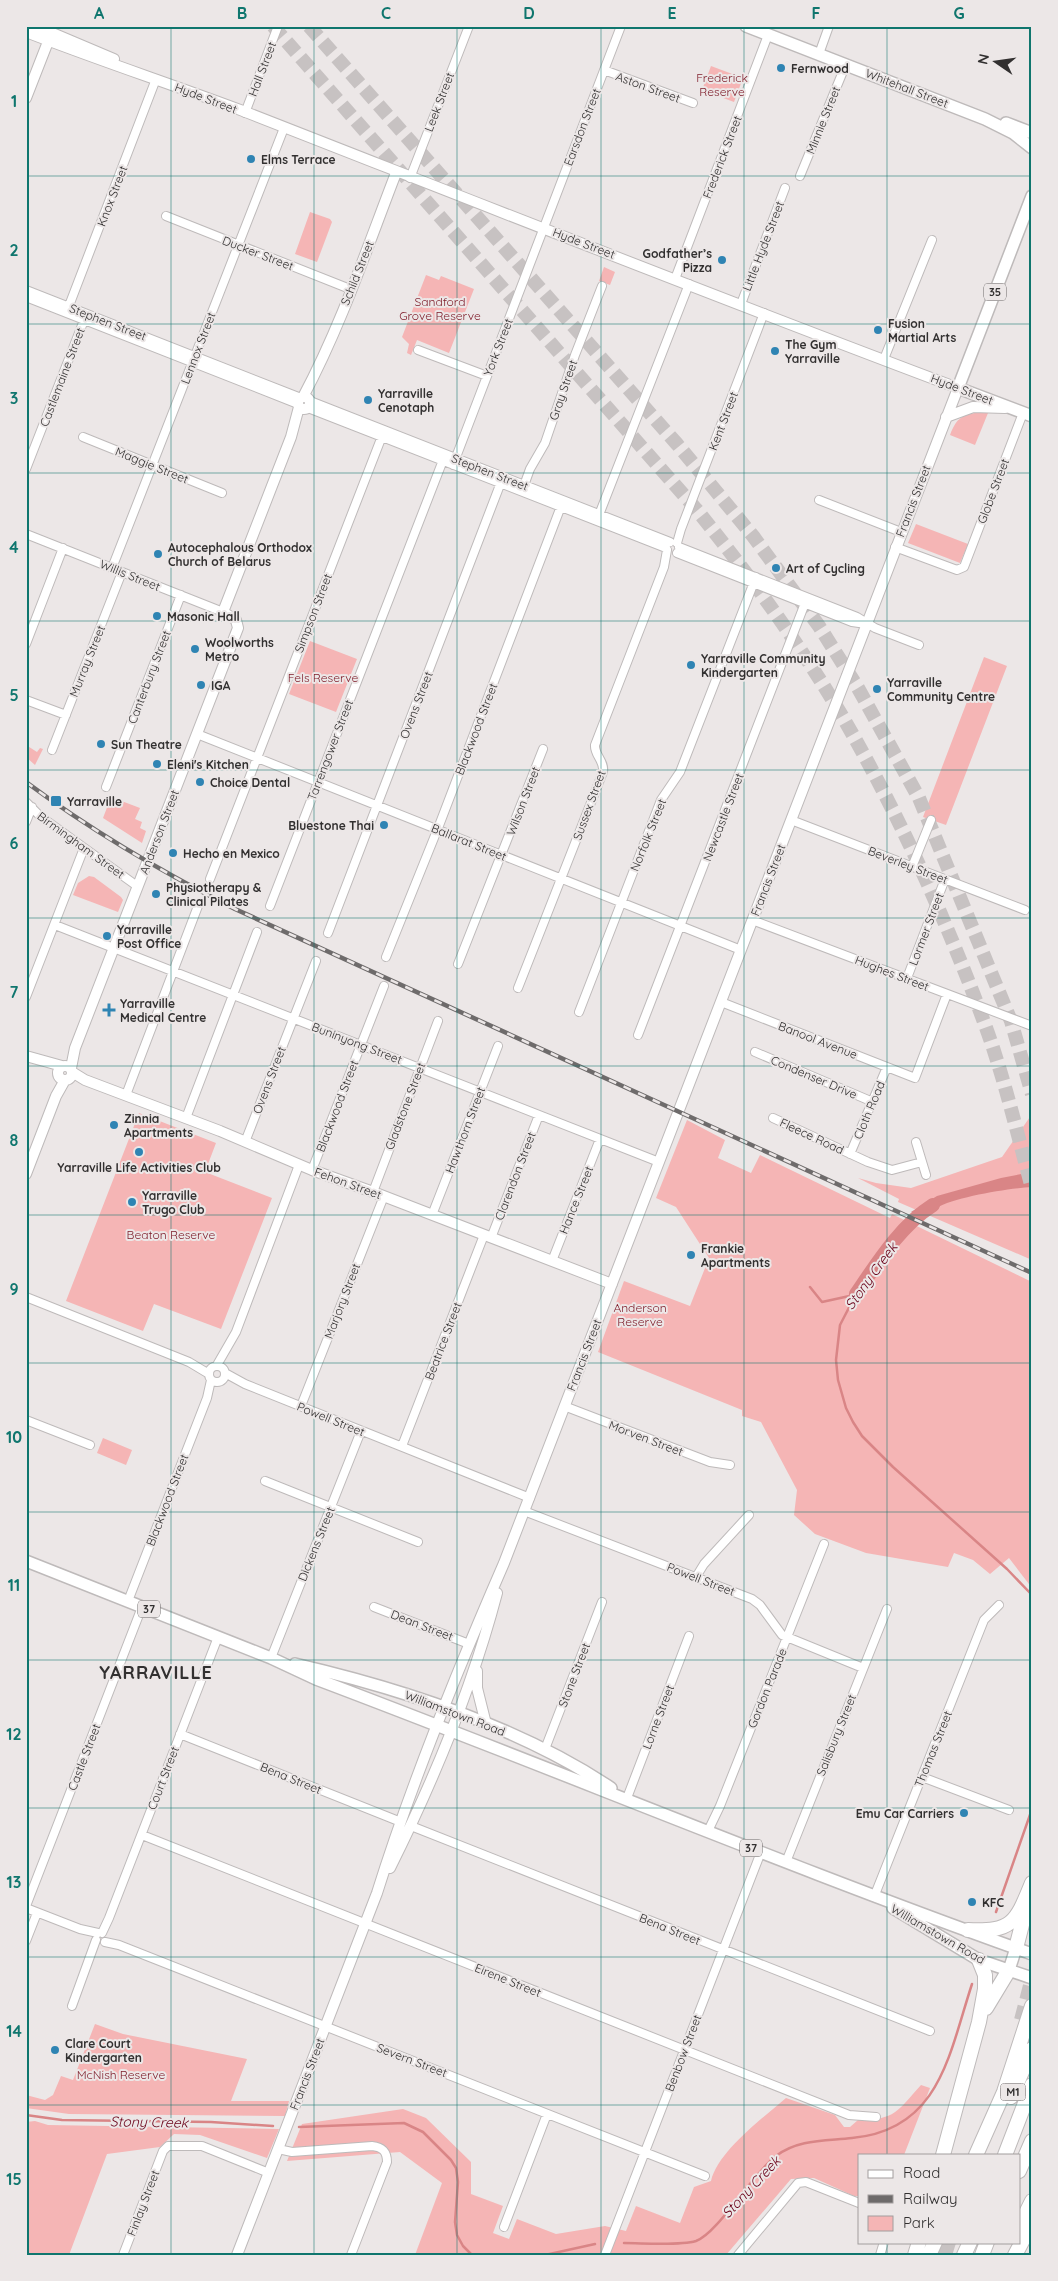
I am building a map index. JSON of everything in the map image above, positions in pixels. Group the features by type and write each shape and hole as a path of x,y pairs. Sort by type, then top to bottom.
{"highway":[{"path":"968,1930 993,1931 1008,1924 1021,1909 1032,1884"},
{"path":"1016,1948 1032,1884"},
{"path":"942,2154 979,2022 986,1981 984,1969 979,1960"},
{"path":"979,2022 997,1987 1009,1970"},
{"path":"976,2154 1004,2092 1032,2006"},
{"name":"M1","path":"982,2154 1032,2049"},
{"name":"M1","path":"1005,2154 1032,2085"},
{"path":"1020,2169 1032,2141"},
{"path":"1020,2225 1032,2201"},
{"path":"1015,2255 1032,2223"}],"main road":[{"name":"Whitehall Street","path":"746,26 763,31 984,119 1013,133 1032,148"},
{"name":"Whitehall Street","path":"984,119 1012,125 1032,132"},
{"name":"Francis Street","path":"958,388 1032,196"},
{"name":"Hyde Street","path":"958,388 1023,412"},
{"name":"Williamstown Road","path":"26,1561 271,1658 316,1679 627,1798 874,1897 1016,1948"},
{"name":"Williamstown Road","path":"271,1658 371,1682 486,1724 545,1749 580,1768 627,1798"},
{"name":"Williamstown Road","path":"874,1897 979,1960 1032,1978"},
{"name":"37","path":"1016,1948 1032,1954"},
{"path":"1009,1970 1016,1948"}],"street":[{"name":"Hyde Street","path":"36,26 51,33 89,57 156,79 245,112 410,178 958,388"},
{"name":"Hall Street","path":"245,112 278,26"},
{"name":"Leek Street","path":"410,178 469,26"},
{"name":"Earsdon Street","path":"544,228 621,26"},
{"path":"819,54 829,26"},
{"name":"Frederick Street","path":"675,278 763,31"},
{"name":"Hyde Street","path":"26,32 51,33"},
{"path":"26,98 51,33"},
{"name":"Minnie Street","path":"800,176 846,64"},
{"name":"Aston Street","path":"604,70 693,103"},
{"name":"Knox Street","path":"68,310 156,79"},
{"name":"Lennox Street","path":"112,568 284,128"},
{"name":"Schild Street","path":"223,612 396,172"},
{"name":"Little Hyde Street","path":"741,304 785,188"},
{"name":"Ducker Street","path":"166,216 350,289"},
{"name":"York Street","path":"454,462 544,228"},
{"path":"884,360 932,240"},
{"path":"598,519 689,284"},
{"name":"Gray Street","path":"522,489 545,443 575,354 602,286"},
{"name":"Stephen Street","path":"26,290 68,310"},
{"name":"Stephen Street","path":"26,297 85,316 673,547 806,601 852,622 866,624 920,645"},
{"name":"Kent Street","path":"673,547 764,313"},
{"name":"Castlemaine Street","path":"26,469 85,316"},
{"path":"418,350 487,376"},
{"name":"Francis Street","path":"237,2255 366,1923 401,1822 444,1708 530,1498 895,547 958,388"},
{"path":"946,417 973,407 1023,412"},
{"name":"Globe Street","path":"895,547 961,570 1023,412"},
{"name":"Simpson Street","path":"210,879 383,434"},
{"name":"Maggie Street","path":"83,437 222,493"},
{"name":"Tarrengower Street","path":"270,906 443,458"},
{"name":"Ovens Street","path":"328,933 502,481"},
{"path":"819,500 901,532"},
{"name":"Blackwood Street","path":"386,957 438,829 561,504"},
{"name":"Willis Street","path":"26,534 233,617"},
{"name":"Sussex Street","path":"518,988 603,772 604,767 595,752 595,745 673,547"},
{"path":"26,644 64,548"},
{"name":"Murray Street","path":"52,750 122,572"},
{"name":"Norfolk Street","path":"579,1012 661,800 680,772 754,581"},
{"name":"Canterbury Street","path":"106,787 181,596"},
{"name":"Newcastle Street","path":"638,1035 806,601"},
{"name":"Anderson Street","path":"26,1174 238,628 238,622 233,617"},
{"path":"26,700 66,715"},
{"name":"Ballarat Street","path":"197,734 622,901 741,950"},
{"name":"Wilson Street","path":"458,964 543,749"},
{"path":"26,822 29,805"},
{"name":"Birmingham Street","path":"29,805 40,816 137,886"},
{"name":"Beverley Street","path":"791,820 1025,910"},
{"path":"912,867 931,820"},
{"path":"26,997 84,848"},
{"name":"Lormer Street","path":"907,978 945,879"},
{"path":"126,1095 198,906"},
{"name":"Hughes Street","path":"752,920 1032,1026"},
{"name":"Buninyong Street","path":"55,925 659,1162"},
{"path":"186,1118 257,932"},
{"name":"Ovens Street","path":"244,1142 316,962"},
{"name":"Blackwood Street","path":"312,1170 384,986"},
{"name":"Banool Avenue","path":"721,1002 915,1078 947,994"},
{"name":"Gladstone Street","path":"373,1192 438,1021"},
{"name":"Hawthorn Street","path":"432,1215 498,1046"},
{"name":"Condenser Drive","path":"755,1052 873,1102"},
{"name":"Fehon Street","path":"26,1056 65,1073 186,1118 312,1170 612,1284"},
{"name":"Cloth Road","path":"850,1154 887,1067"},
{"name":"Clarendon Street","path":"488,1236 539,1115"},
{"name":"Fleece Road","path":"773,1118 850,1154 892,1170 922,1162"},
{"name":"Hance Street","path":"552,1261 600,1139"},
{"path":"916,1142 926,1175"},
{"name":"Blackwood Street","path":"128,1602 207,1398 236,1332 300,1165"},
{"name":"Marjory Street","path":"301,1406 384,1196"},
{"name":"Beatrice Street","path":"402,1446 488,1236"},
{"name":"Powell Street","path":"26,1297 530,1498"},
{"name":"Morven Street","path":"564,1406 710,1462 730,1465"},
{"path":"26,1420 90,1445"},
{"name":"Dickens Street","path":"271,1658 362,1430"},
{"path":"265,1481 418,1542"},
{"name":"Powell Street","path":"524,1511 755,1601 778,1631 787,1638 863,1668"},
{"path":"696,1577 704,1564 749,1515"},
{"name":"Gordon Parade","path":"708,1831 720,1806 824,1544"},
{"name":"Francis Street","path":"377,1893 411,1826 458,1714 476,1665 504,1564"},
{"name":"Stone Street","path":"545,1749 602,1602"},
{"name":"Thomas Street","path":"874,1897 984,1620 999,1605"},
{"name":"Castle Street","path":"26,1907 142,1607"},
{"name":"Dean Street","path":"374,1607 469,1644"},
{"name":"Salisbury Street","path":"786,1862 887,1609"},
{"name":"Lorne Street","path":"627,1798 689,1636"},
{"name":"Court Street","path":"72,2006 142,1835 218,1637"},
{"path":"476,1665 477,1688 486,1724"},
{"name":"Bena Street","path":"180,1734 401,1822"},
{"path":"922,1776 1009,1810"},
{"name":"Bena Street","path":"411,1826 930,2031"},
{"name":"Eirene Street","path":"142,1835 849,2115 876,2117"},
{"name":"Benbow Street","path":"605,2255 761,1852"},
{"name":"Severn Street","path":"26,1907 37,1913 705,2176"},
{"path":"26,1941 37,1913"},
{"path":"504,2227 548,2114"},
{"name":"Finlay Street","path":"123,2255 163,2151 172,2145 196,2145 269,2173"},
{"path":"278,2149 292,2152 372,2146 385,2151 387,2162 351,2255"},
{"path":"738,2255 798,2183 806,2182 858,2203"}],"green space":[{"name":"Frederick Reserve","path":"711,66 743,78 734,102 702,90"},
{"path":"310,212 330,219 332,222 317,262 295,254"},
{"path":"604,267 615,272 610,285 599,281"},
{"name":"Sandford Grove Reserve","path":"426,275 439,280 441,276 474,289 449,353 417,340 411,355 407,353 409,344 402,337"},
{"path":"988,413 975,445 950,435 955,424 961,418 969,414"},
{"path":"916,524 968,544 960,563 908,543"},
{"name":"Fels Reserve","path":"310,641 357,659 336,712 289,694"},
{"path":"984,657 1007,666 946,825 923,817"},
{"path":"26,745 37,752 40,748 43,749 35,765 26,757"},
{"path":"111,797 140,808 135,819 142,822 140,828 146,831 142,843 103,818"},
{"path":"89,876 94,877 121,897 123,900 118,912 73,895 78,883"},
{"name":"Beaton Reserve","path":"139,1113 216,1143 205,1172 272,1198 221,1329 154,1304 143,1331 66,1301"},
{"path":"1032,1114 1032,1260 898,1202 899,1199 858,1178 876,1183 911,1188 1002,1157"},
{"name":"Anderson Reserve","path":"687,1120 725,1140 718,1158 751,1173 760,1155 890,1218 892,1214 1032,1282 1032,1588 1009,1558 990,1574 973,1560 954,1553 948,1567 866,1553 815,1534 794,1515 797,1490 761,1422 742,1416 742,1410 598,1352 624,1281 690,1306 709,1258 676,1207 656,1198"},
{"path":"103,1438 132,1450 126,1465 97,1453"},
{"name":"McNish Reserve","path":"95,2024 123,2034 247,2059 231,2101 289,2101 285,2116 69,2114 26,2108 26,2095 45,2100 53,2095 61,2076 73,2080"},
{"path":"921,2085 930,2088 904,2154 858,2154 858,2196 854,2196 814,2178 791,2179 726,2255 415,2255 442,2183 400,2152 287,2161 302,2124 403,2109 426,2118 471,2162 471,2194 503,2206 493,2233 509,2239 517,2219 556,2234 605,2226 626,2231 636,2206 680,2223 694,2187 711,2181 722,2158 742,2136 786,2098 835,2115 844,2127 850,2127 858,2120 871,2120 888,2116 901,2108"},
{"path":"35,2121 48,2125 279,2129 267,2158 200,2135 174,2134 160,2147 107,2154 69,2255 26,2255 26,2122"}],"shaded area":[{"name":"Stony Creek","path":"1032,1172 1032,1187 997,1191 956,1200 936,1208 924,1218 911,1212 937,1196 1001,1178"}],"waterway":[{"name":"Stony Creek","path":"856,1294 881,1257 900,1234 921,1213 933,1205"},
{"path":"810,1287 822,1302 854,1295"},
{"name":"Stony Creek","path":"856,1294 840,1325 836,1360 838,1380 846,1408 853,1422 862,1436 893,1467 1007,1569 1032,1595"},
{"name":"Stony Creek","path":"996,1912 1032,1809"},
{"name":"Stony Creek","path":"624,2243 671,2244 696,2241 705,2236 714,2227 767,2164 785,2150 793,2146 812,2142 852,2138 881,2132 905,2120 923,2104 936,2084 947,2061 972,1984"},
{"name":"Stony Creek","path":"26,2115 62,2120 211,2122 273,2126"},
{"name":"Stony Creek","path":"299,2127 404,2123 423,2132 451,2160 456,2168 458,2182 455,2222 457,2235 463,2246 472,2255"},
{"name":"Stony Creek","path":"545,2255 595,2244"}],"tunnel":[{"path":"273,26 696,509 734,557 805,657 838,709 880,784 936,902 991,1042 1032,1188"},
{"path":"309,26 677,444 753,536 819,626 858,688 919,798 1011,1021 1032,1094"},
{"path":"1021,2020 1032,1978"},
{"path":"945,2255 948,2244"}],"railway":[{"path":"26,782 128,850 235,909 1032,1273"}],"place":[{"name":"Fernwood","path":"781,68"},
{"name":"Elms Terrace","path":"251,159"},
{"name":"Godfather’s Pizza","path":"722,260"},
{"name":"Fusion Martial Arts","path":"878,330"},
{"name":"The Gym Yarraville","path":"775,351"},
{"name":"Yarraville Cenotaph","path":"368,400"},
{"name":"Autocephalous Orthodox Church of Belarus","path":"158,554"},
{"name":"Art of Cycling","path":"776,568"},
{"name":"Masonic Hall","path":"157,616"},
{"name":"Woolworths Metro","path":"195,649"},
{"name":"Yarraville Community Kindergarten","path":"691,665"},
{"name":"IGA","path":"201,685"},
{"name":"Yarraville Community Centre","path":"877,689"},
{"name":"Sun Theatre","path":"101,744"},
{"name":"Eleni's Kitchen","path":"157,764"},
{"name":"Choice Dental","path":"200,782"},
{"name":"Yarraville","path":"56,801"},
{"name":"Bluestone Thai","path":"384,825"},
{"name":"Hecho en Mexico","path":"173,853"},
{"name":"Physiotherapy & Clinical Pilates","path":"156,894"},
{"name":"Yarraville Post Office","path":"107,936"},
{"name":"Yarraville Medical Centre","path":"109,1010"},
{"name":"Zinnia Apartments","path":"114,1125"},
{"name":"Yarraville Life Activities Club","path":"139,1152"},
{"name":"Yarraville Trugo Club","path":"132,1202"},
{"name":"Frankie Apartments","path":"691,1255"},
{"name":"Emu Car Carriers","path":"964,1813"},
{"name":"KFC","path":"972,1902"},
{"name":"Clare Court Kindergarten","path":"55,2050"}],"district":[{"name":"YARRAVILLE","path":"156,1672"}]}
